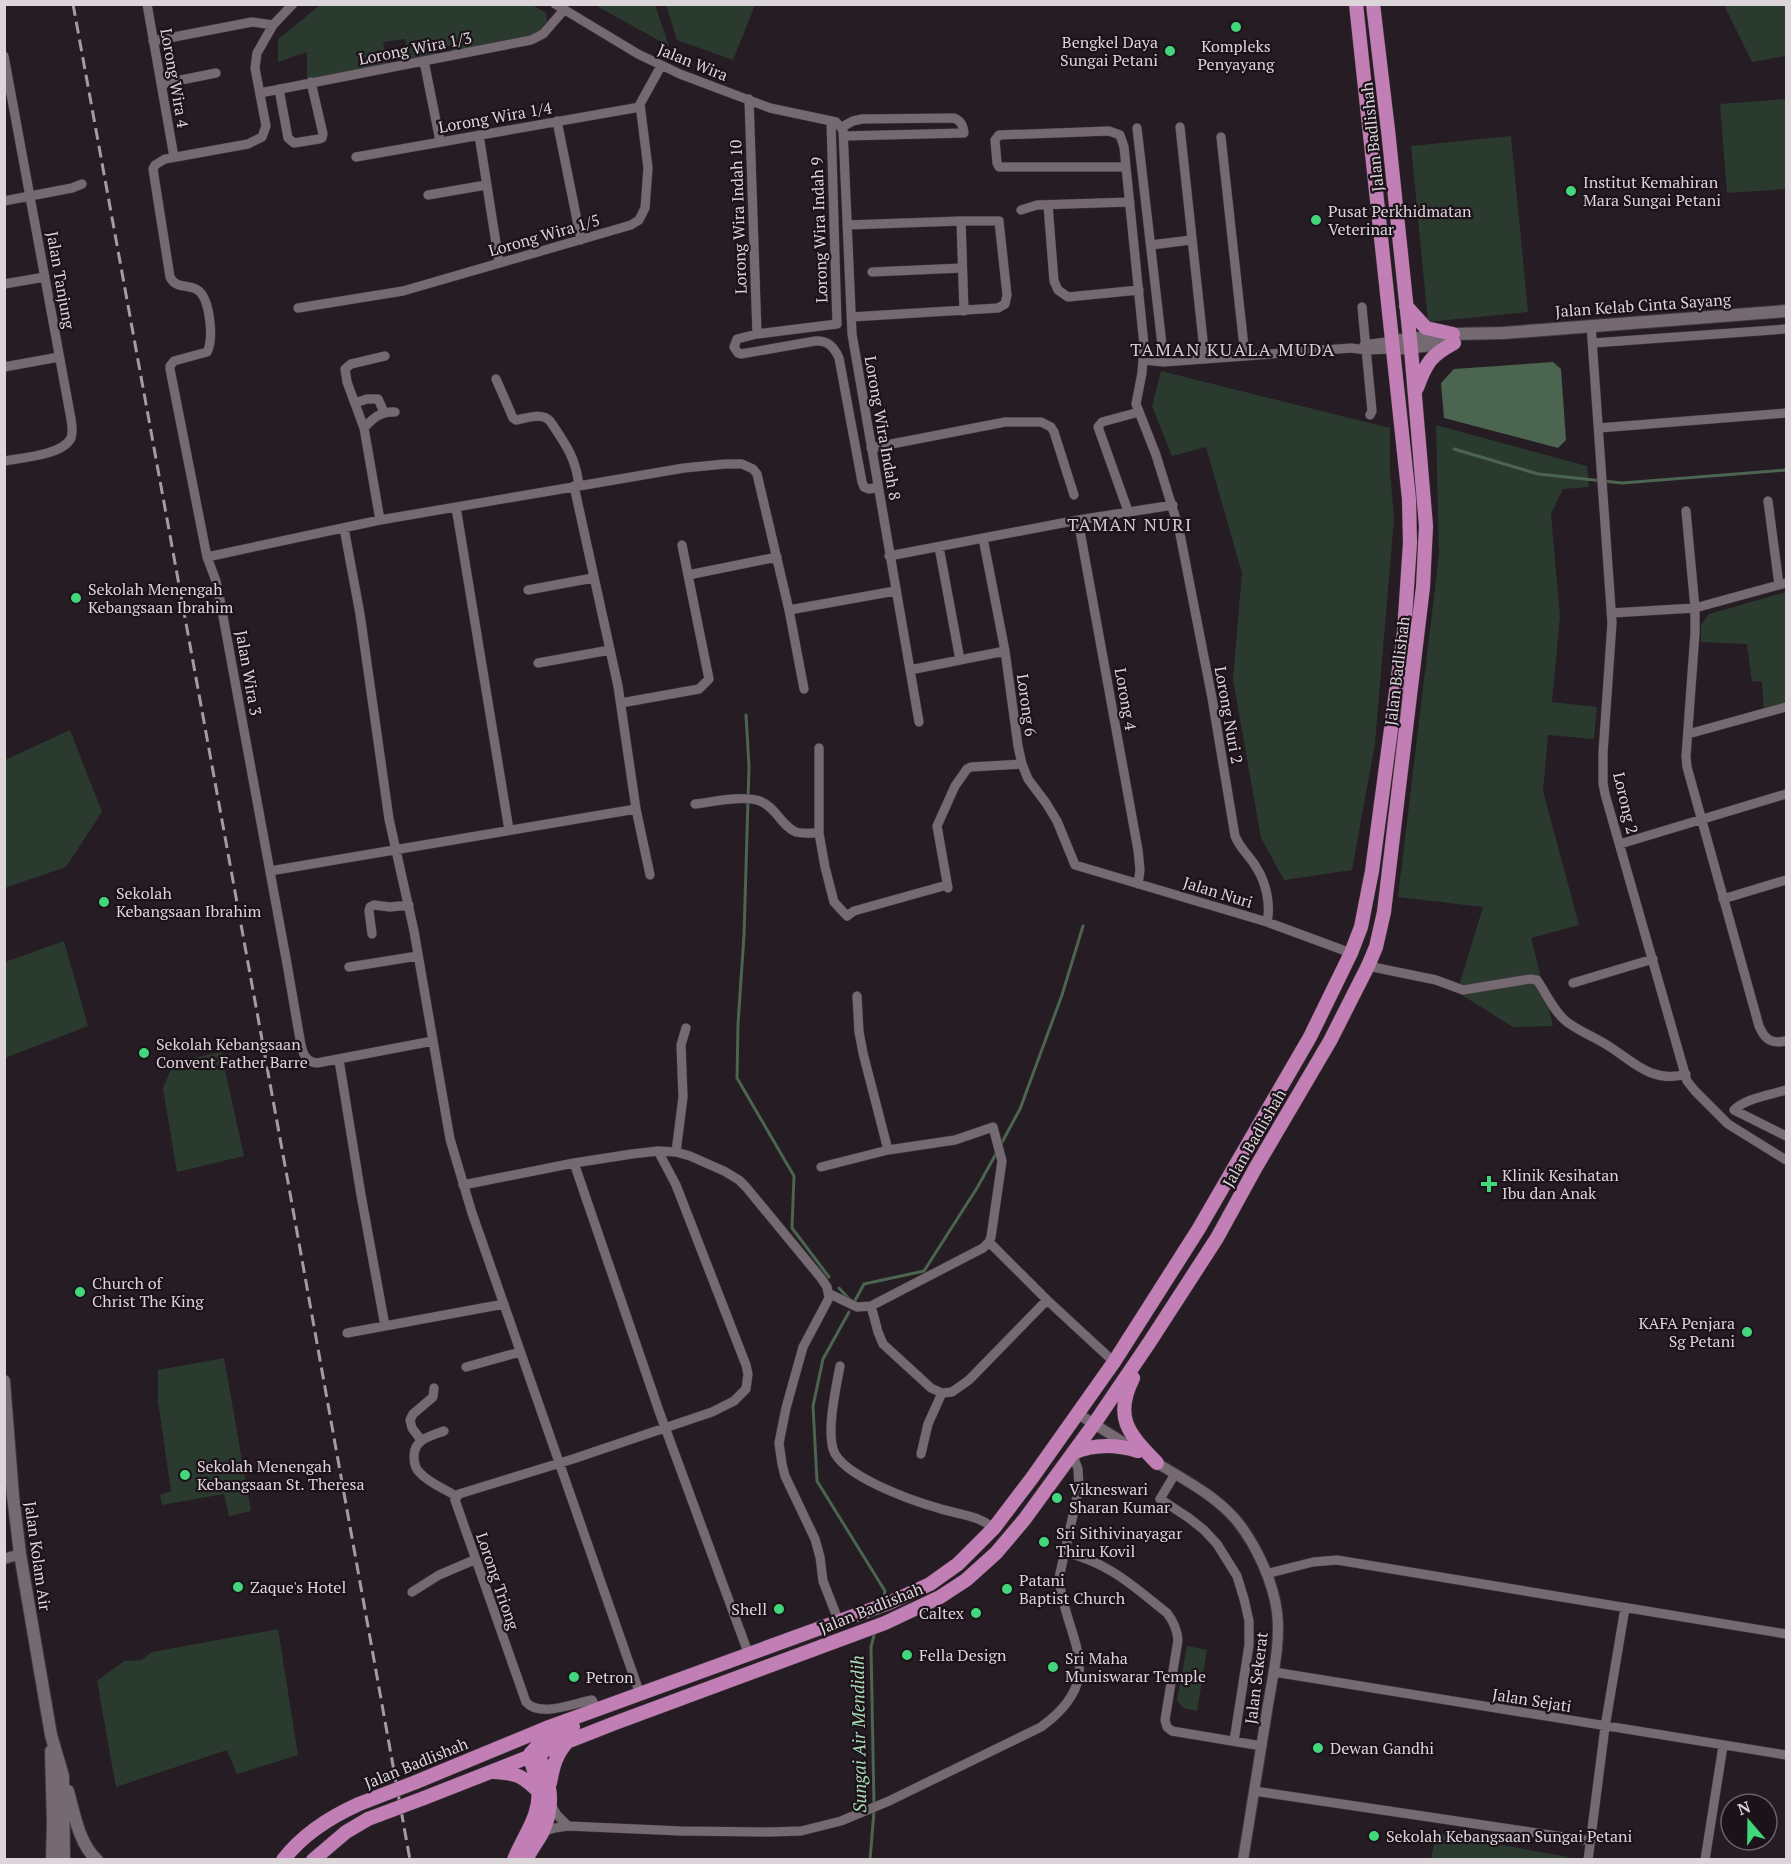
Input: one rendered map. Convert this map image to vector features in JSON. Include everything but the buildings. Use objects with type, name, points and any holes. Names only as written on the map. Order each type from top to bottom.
[{"type":"main road","name":"Jalan Badlishah","points":[[312,1858],[346,1832],[368,1819],[569,1740],[885,1623],[940,1598],[968,1578],[996,1553],[1024,1520],[1149,1343],[1217,1238],[1330,1041],[1376,947],[1384,912],[1411,633],[1409,499],[1356,4]]},
{"type":"main road","name":"Jalan Badlishah","points":[[283,1860],[313,1830],[340,1812],[597,1709],[839,1623],[919,1590],[942,1576],[975,1548],[1014,1503],[1114,1362],[1198,1230],[1310,1037],[1351,953],[1364,915],[1425,560],[1426,526],[1410,343],[1373,4]]},
{"type":"main road","points":[[1406,306],[1426,328],[1454,338],[1427,364],[1414,396]]},
{"type":"main road","name":"Jalan Kelab Cinta Sayang","points":[[1394,345],[1503,333],[1786,311]]},
{"type":"main road","points":[[1149,1343],[1123,1402],[1124,1416],[1135,1439],[1157,1463]]},
{"type":"main road","name":"Jalan Kolam Air","points":[[4,1381],[20,1554],[51,1735],[63,1776],[64,1860]]},
{"type":"main road","points":[[1072,1454],[1100,1446],[1119,1446],[1137,1451]]},
{"type":"main road","points":[[526,1860],[542,1832],[550,1803],[544,1788],[537,1780],[533,1754],[537,1745],[549,1737],[606,1714],[613,1710],[620,1701]]},
{"type":"main road","name":"Jalan Kolam Air","points":[[51,1735],[54,1823],[52,1860]]},
{"type":"main road","points":[[514,1860],[536,1814],[554,1763],[560,1750],[569,1740]]},
{"type":"main road","points":[[419,1781],[430,1782],[441,1779],[516,1750],[533,1754]]},
{"type":"main road","points":[[488,1772],[518,1774],[544,1788]]},
{"type":"main road","points":[[63,1776],[84,1843],[97,1860]]},
{"type":"street","name":"Lorong Wira 4","points":[[147,4],[174,157]]},
{"type":"street","points":[[260,93],[255,68],[257,53],[273,25],[293,4]]},
{"type":"street","name":"Jalan Wira","points":[[555,4],[563,11],[661,66],[778,110],[836,122],[843,131]]},
{"type":"street","name":"Lorong Wira 1/3","points":[[260,93],[538,38],[563,11]]},
{"type":"street","points":[[153,41],[252,22],[273,25]]},
{"type":"street","name":"Jalan Tanjung","points":[[4,56],[9,106],[30,196],[72,432],[67,444],[54,451],[4,461]]},
{"type":"street","points":[[424,61],[440,141]]},
{"type":"street","points":[[640,107],[661,66]]},
{"type":"street","points":[[161,84],[216,73]]},
{"type":"street","points":[[279,89],[288,138],[291,142],[319,139],[323,134],[311,82]]},
{"type":"street","name":"Jalan Wira 3","points":[[260,93],[266,126],[262,137],[248,144],[165,159],[153,169],[172,282],[200,292],[206,303],[211,330],[207,352],[174,361],[170,366],[207,557],[220,600],[302,1051],[305,1057],[312,1062],[339,1060],[433,1041]]},
{"type":"street","name":"Lorong Wira Indah 10","points":[[749,99],[757,334]]},
{"type":"street","name":"Lorong Wira 1/4","points":[[356,158],[440,141],[640,107]]},
{"type":"street","name":"Lorong Wira 1/5","points":[[298,308],[404,291],[631,225],[642,215],[645,208],[648,168],[640,107]]},
{"type":"street","points":[[954,118],[963,125],[964,133],[843,131],[853,121],[954,118]]},
{"type":"street","points":[[557,121],[581,240]]},
{"type":"street","name":"Lorong Wira Indah 9","points":[[831,121],[837,324],[757,334],[737,339],[734,347],[738,353],[821,340],[832,345],[839,358],[862,482],[864,487],[869,489],[878,487]]},
{"type":"street","points":[[1180,127],[1204,359]]},
{"type":"street","points":[[1137,128],[1164,362]]},
{"type":"street","name":"Lorong Wira Indah 8","points":[[843,131],[851,320],[895,591],[920,722]]},
{"type":"street","points":[[1126,166],[999,166],[995,140],[999,135],[1115,132],[1122,140],[1126,166],[1139,290],[1144,360],[1136,398],[1139,412],[1102,422],[1098,427],[1128,512]]},
{"type":"street","points":[[478,135],[499,262]]},
{"type":"street","points":[[1221,137],[1245,356]]},
{"type":"street","points":[[4,201],[82,184]]},
{"type":"street","points":[[429,195],[486,185]]},
{"type":"street","points":[[1021,210],[1036,205],[1130,202]]},
{"type":"street","points":[[1048,205],[1054,281],[1060,293],[1068,297],[1139,290]]},
{"type":"street","points":[[961,221],[964,311]]},
{"type":"street","points":[[837,324],[851,320],[1003,306],[1007,295],[1001,224],[996,221],[847,225]]},
{"type":"street","points":[[1151,245],[1191,240]]},
{"type":"street","points":[[872,272],[962,268]]},
{"type":"street","points":[[4,284],[45,277]]},
{"type":"street","points":[[1362,307],[1372,411],[1370,416]]},
{"type":"street","name":"Lorong 2","points":[[1591,326],[1611,613],[1603,783],[1691,1087],[1733,1128],[1786,1160]]},
{"type":"street","points":[[1593,343],[1786,329]]},
{"type":"street","points":[[1144,360],[1164,362],[1394,345]]},
{"type":"street","points":[[380,520],[364,428],[345,373],[346,366],[385,356]]},
{"type":"street","points":[[4,367],[59,357]]},
{"type":"street","points":[[496,379],[513,418],[516,420],[547,417],[572,453],[576,465],[576,486],[593,578],[621,704],[636,809],[650,875]]},
{"type":"street","points":[[355,403],[367,399],[378,399],[384,412]]},
{"type":"street","points":[[364,428],[384,412],[395,412]]},
{"type":"street","name":"Lorong Nuri 2","points":[[1139,412],[1173,505],[1212,698],[1235,836],[1239,847],[1256,867],[1261,877],[1269,912],[1267,922]]},
{"type":"street","points":[[1599,428],[1786,413]]},
{"type":"street","points":[[871,448],[992,424],[1018,421],[1041,422],[1051,427],[1054,432],[1074,495]]},
{"type":"street","points":[[207,557],[380,520],[576,486],[703,465],[748,466],[757,474],[789,610],[804,689]]},
{"type":"street","points":[[1611,613],[1695,608],[1783,584],[1768,501]]},
{"type":"street","points":[[889,556],[1078,520],[1173,505]]},
{"type":"street","points":[[456,507],[508,830]]},
{"type":"street","points":[[1686,511],[1695,608],[1687,767],[1700,820],[1763,1035],[1769,1041],[1776,1043],[1786,1041]]},
{"type":"street","name":"Lorong 4","points":[[1078,520],[1138,850],[1140,870],[1138,884]]},
{"type":"street","points":[[344,528],[360,614],[381,767],[418,956],[450,1139],[463,1185],[520,1352],[640,1694]]},
{"type":"street","name":"Lorong 6","points":[[983,538],[1005,651],[1022,764],[1028,778],[1058,821],[1075,865]]},
{"type":"street","points":[[621,704],[699,689],[709,679],[682,545]]},
{"type":"street","points":[[939,547],[960,660]]},
{"type":"street","points":[[688,574],[777,557]]},
{"type":"street","points":[[528,590],[593,578]]},
{"type":"street","points":[[789,610],[895,591]]},
{"type":"street","points":[[538,663],[609,650]]},
{"type":"street","points":[[910,670],[1005,651]]},
{"type":"street","points":[[1688,734],[1786,707]]},
{"type":"street","points":[[819,748],[819,833],[834,902],[847,916],[854,911],[948,886],[936,826],[955,786],[971,767],[1022,764]]},
{"type":"street","points":[[1620,844],[1786,794]]},
{"type":"street","points":[[695,804],[748,800],[766,804],[788,827],[795,831],[819,833]]},
{"type":"street","points":[[270,871],[636,809]]},
{"type":"street","name":"Jalan Nuri","points":[[1075,865],[1267,922],[1351,953]]},
{"type":"street","points":[[1723,899],[1786,880]]},
{"type":"street","points":[[372,934],[370,907],[374,905],[390,908],[408,905]]},
{"type":"street","points":[[349,967],[418,956]]},
{"type":"street","points":[[1574,983],[1653,959]]},
{"type":"street","points":[[1368,966],[1436,980],[1463,990],[1530,979],[1537,980],[1566,1022],[1614,1050],[1635,1066],[1667,1077],[1686,1074]]},
{"type":"street","points":[[857,996],[863,1053],[888,1150]]},
{"type":"street","points":[[676,1152],[683,1097],[681,1045],[686,1028]]},
{"type":"street","points":[[339,1060],[385,1326]]},
{"type":"street","points":[[1786,1090],[1749,1101],[1734,1110],[1786,1136]]},
{"type":"street","points":[[463,1185],[574,1163],[658,1151],[690,1156],[724,1171],[746,1187],[821,1278],[830,1294],[857,1307],[871,1306],[967,1257],[988,1242],[991,1237],[1002,1161],[993,1127],[955,1140],[888,1150],[821,1167]]},
{"type":"street","points":[[444,1431],[421,1440],[414,1450],[414,1459],[416,1468],[424,1477],[456,1496],[712,1412],[734,1401],[746,1389],[748,1374],[746,1365],[676,1185],[658,1151]]},
{"type":"street","points":[[574,1163],[659,1411],[749,1655]]},
{"type":"street","points":[[988,1242],[1114,1362]]},
{"type":"street","points":[[830,1294],[828,1302],[803,1347],[786,1408],[780,1443],[785,1476],[815,1539],[825,1587],[839,1623]]},
{"type":"street","points":[[871,1306],[883,1344],[931,1388],[942,1393],[952,1392],[969,1380],[1047,1300]]},
{"type":"street","points":[[347,1333],[504,1304]]},
{"type":"street","points":[[466,1367],[520,1352]]},
{"type":"street","points":[[840,1366],[832,1416],[833,1448],[838,1458],[847,1467],[894,1493],[940,1509],[972,1515],[994,1528]]},
{"type":"street","points":[[421,1440],[412,1428],[410,1420],[413,1414],[433,1397],[434,1388]]},
{"type":"street","points":[[921,1454],[928,1424],[942,1393]]},
{"type":"street","name":"Jalan Sekerat","points":[[1078,1414],[1205,1492],[1236,1520],[1253,1546],[1266,1574],[1277,1620],[1274,1672],[1243,1860]]},
{"type":"street","points":[[542,1832],[568,1826],[659,1831],[801,1831],[828,1824],[889,1802],[1041,1727],[1067,1702],[1074,1690],[1080,1670],[1080,1656],[1059,1584],[1063,1552],[1079,1488],[1078,1469],[1072,1454]]},
{"type":"street","points":[[1175,1474],[1160,1500],[1189,1518],[1217,1544],[1237,1576],[1248,1610],[1249,1645],[1234,1741]]},
{"type":"street","name":"Lorong Triong","points":[[456,1496],[455,1503],[474,1560],[526,1702],[529,1706],[538,1709],[592,1701],[597,1709]]},
{"type":"street","points":[[1063,1552],[1090,1559],[1102,1565],[1172,1619],[1178,1640],[1165,1720],[1167,1727],[1172,1731],[1262,1746]]},
{"type":"street","points":[[4,1559],[20,1554]]},
{"type":"street","points":[[412,1592],[446,1572],[474,1560]]},
{"type":"street","points":[[1266,1574],[1313,1562],[1337,1560],[1786,1634]]},
{"type":"street","points":[[1588,1860],[1605,1727],[1625,1608]]},
{"type":"street","name":"Jalan Sejati","points":[[1274,1672],[1786,1755]]},
{"type":"street","points":[[1705,1860],[1724,1746]]},
{"type":"street","points":[[1254,1791],[1590,1841]]},
{"type":"street","points":[[550,1803],[557,1815],[568,1826]]},
{"type":"shaded area","points":[[666,4],[755,5],[733,60],[677,40]]},
{"type":"shaded area","points":[[320,5],[532,5],[546,13],[547,21],[536,35],[451,52],[450,46],[435,49],[436,55],[409,59],[405,39],[383,42],[388,64],[307,80],[307,52],[278,62],[278,39]]},
{"type":"shaded area","points":[[595,5],[655,5],[669,46]]},
{"type":"shaded area","points":[[1724,5],[1786,5],[1786,56],[1752,62]]},
{"type":"shaded area","points":[[1786,99],[1786,189],[1727,193],[1720,104]]},
{"type":"shaded area","points":[[1511,136],[1528,312],[1428,322],[1411,146]]},
{"type":"shaded area","points":[[1553,362],[1561,369],[1566,440],[1558,448],[1444,418],[1441,383],[1454,369]]},
{"type":"shaded area","points":[[1161,371],[1390,428],[1390,471],[1394,519],[1375,743],[1352,870],[1284,880],[1261,838],[1233,679],[1242,573],[1206,447],[1172,456],[1152,406]]},
{"type":"shaded area","points":[[1436,425],[1587,466],[1589,487],[1563,489],[1551,514],[1560,616],[1552,702],[1597,707],[1594,739],[1548,735],[1543,791],[1579,925],[1531,938],[1553,1026],[1513,1027],[1457,992],[1483,907],[1398,897],[1439,555]]},
{"type":"shaded area","points":[[1786,592],[1786,704],[1764,711],[1762,682],[1752,681],[1747,644],[1701,642],[1701,625],[1709,614]]},
{"type":"shaded area","points":[[70,730],[102,812],[66,867],[7,887],[5,890],[5,760]]},
{"type":"shaded area","points":[[64,941],[88,1026],[5,1058],[5,962]]},
{"type":"shaded area","points":[[221,1052],[244,1156],[177,1172],[163,1088],[174,1062]]},
{"type":"shaded area","points":[[224,1358],[251,1511],[229,1516],[224,1494],[162,1505],[160,1495],[171,1491],[158,1401],[158,1370]]},
{"type":"shaded area","points":[[278,1629],[298,1755],[237,1774],[227,1750],[116,1787],[97,1681],[124,1661],[141,1660],[152,1652]]},
{"type":"shaded area","points":[[1187,1646],[1207,1650],[1197,1711],[1183,1708],[1177,1700]]},
{"type":"shaded area","points":[[1436,1833],[1569,1857],[1568,1859],[1431,1859]]},
{"type":"waterway","points":[[1454,449],[1538,474],[1622,483],[1786,470]]},
{"type":"waterway","points":[[746,715],[749,766],[737,1078],[794,1176],[792,1228],[829,1277]]},
{"type":"waterway","points":[[1000,1146],[1020,1109],[1062,995],[1083,926]]},
{"type":"waterway","points":[[853,1304],[864,1284],[924,1271],[997,1152]]},
{"type":"waterway","points":[[839,1288],[850,1300]]},
{"type":"waterway","name":"Sungai Air Mendidih","points":[[849,1312],[823,1359],[813,1406],[817,1481],[885,1591],[883,1602]]},
{"type":"waterway","name":"Sungai Air Mendidih","points":[[874,1804],[871,1647],[875,1631]]},
{"type":"waterway","name":"Sungai Air Mendidih","points":[[870,1860],[874,1811]]},
{"type":"railway","points":[[73,4],[410,1860]]},
{"type":"place","name":"Kompleks Penyayang","points":[[1236,27]]},
{"type":"place","name":"Bengkel Daya Sungai Petani","points":[[1170,51]]},
{"type":"place","name":"Institut Kemahiran Mara Sungai Petani","points":[[1571,191]]},
{"type":"place","name":"Pusat Perkhidmatan Veterinar","points":[[1316,220]]},
{"type":"place","name":"Sekolah Menengah Kebangsaan Ibrahim","points":[[76,598]]},
{"type":"place","name":"Sekolah Kebangsaan Ibrahim","points":[[104,902]]},
{"type":"place","name":"Sekolah Kebangsaan Convent Father Barre","points":[[144,1053]]},
{"type":"place","name":"Klinik Kesihatan Ibu dan Anak","points":[[1489,1184]]},
{"type":"place","name":"Church of Christ The King","points":[[80,1292]]},
{"type":"place","name":"KAFA Penjara Sg Petani","points":[[1747,1332]]},
{"type":"place","name":"Sekolah Menengah Kebangsaan St. Theresa","points":[[185,1475]]},
{"type":"place","name":"Vikneswari Sharan Kumar","points":[[1057,1498]]},
{"type":"place","name":"Sri Sithivinayagar Thiru Kovil","points":[[1044,1542]]},
{"type":"place","name":"Zaque's Hotel","points":[[238,1587]]},
{"type":"place","name":"Patani Baptist Church","points":[[1007,1589]]},
{"type":"place","name":"Shell","points":[[779,1609]]},
{"type":"place","name":"Caltex","points":[[976,1613]]},
{"type":"place","name":"Fella Design","points":[[907,1655]]},
{"type":"place","name":"Sri Maha Muniswarar Temple","points":[[1053,1667]]},
{"type":"place","name":"Petron","points":[[574,1677]]},
{"type":"place","name":"Dewan Gandhi","points":[[1318,1748]]},
{"type":"place","name":"Sekolah Kebangsaan Sungai Petani","points":[[1374,1836]]},
{"type":"district","name":"TAMAN KUALA MUDA","points":[[1233,350]]},
{"type":"district","name":"TAMAN NURI","points":[[1130,525]]}]
